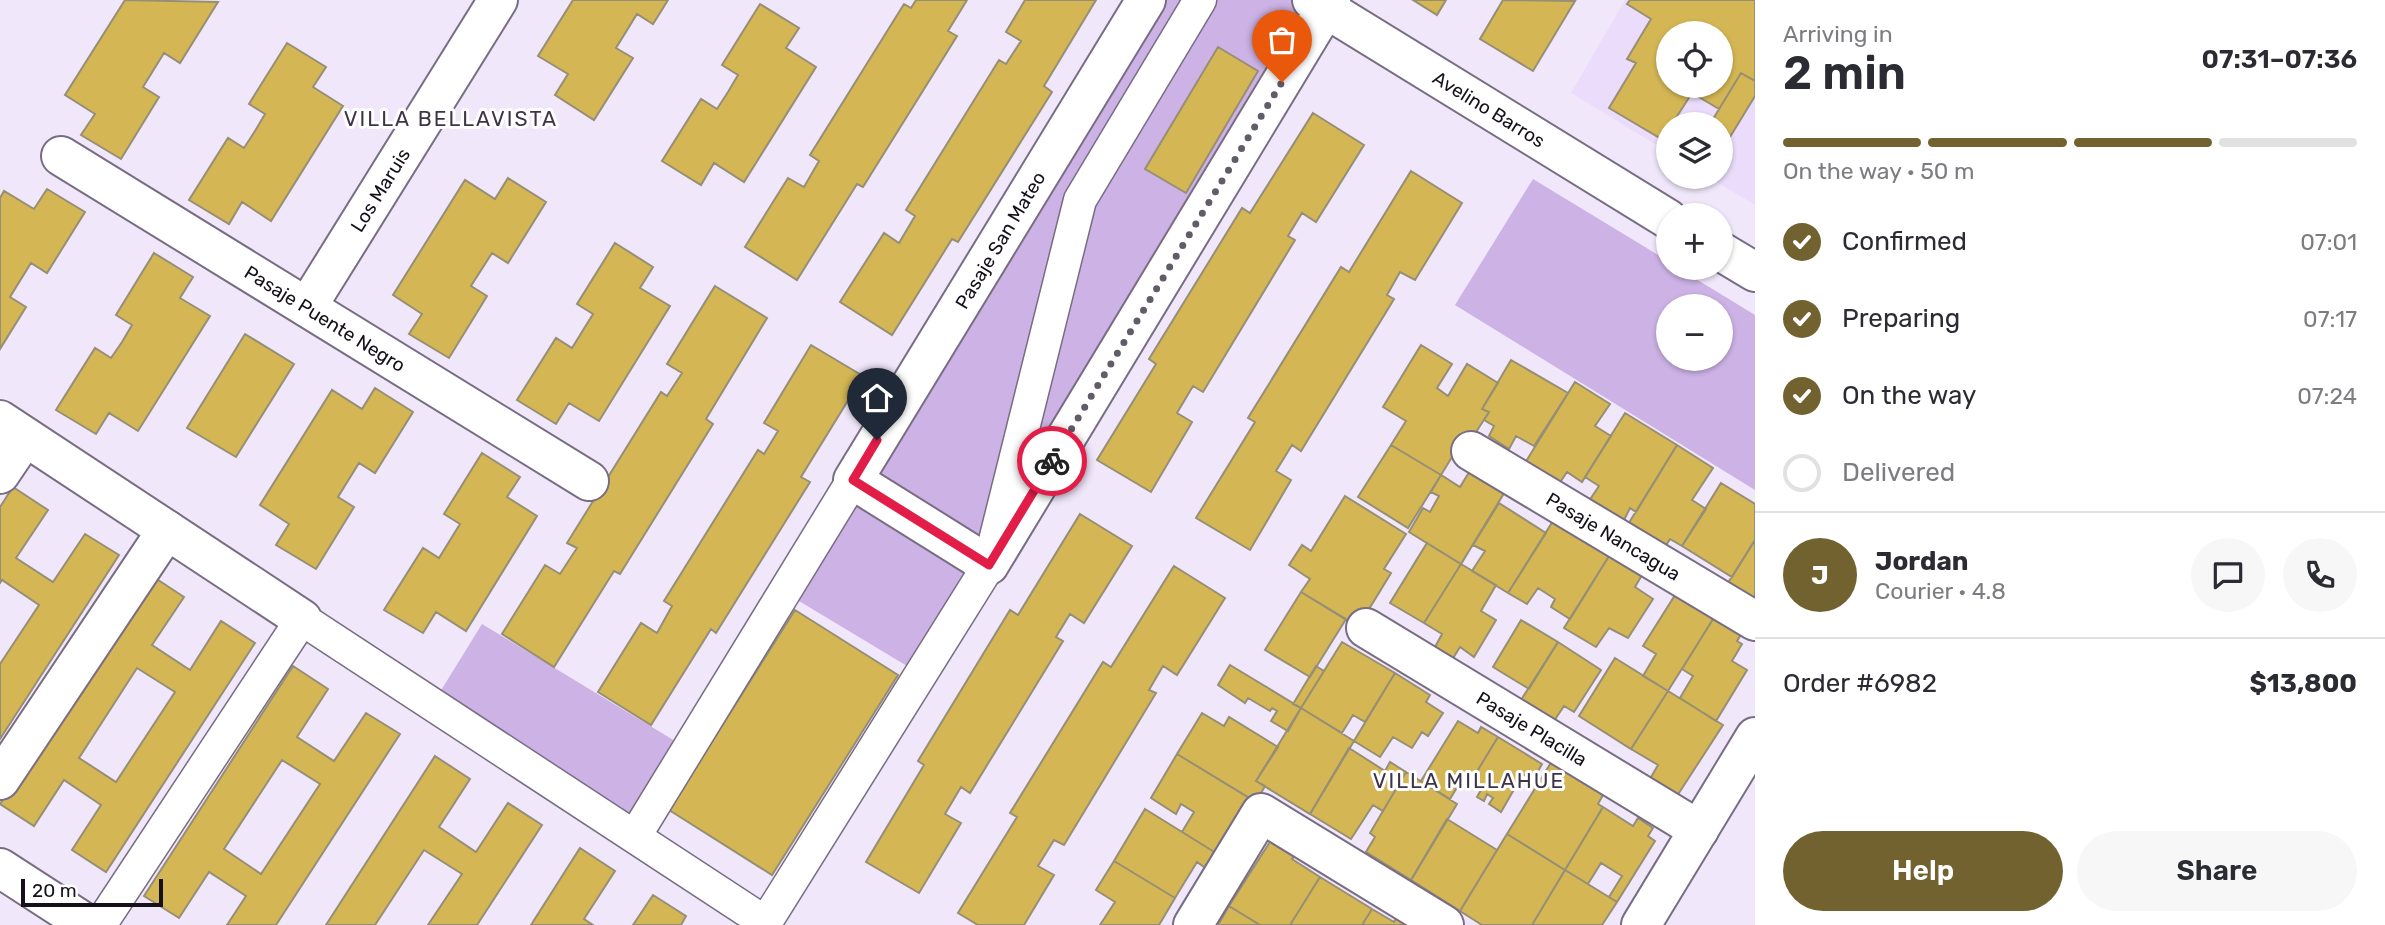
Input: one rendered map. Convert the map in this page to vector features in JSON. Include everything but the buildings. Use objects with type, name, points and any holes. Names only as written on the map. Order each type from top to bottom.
[{"type":"street","name":"Los Maruis","points":[[307,307],[498,0]]},
{"type":"street","name":"Pasaje San Mateo","points":[[853,480],[1146,0]]},
{"type":"street","points":[[989,565],[1080,200],[1200,0]]},
{"type":"street","points":[[0,474],[12,429],[635,836],[765,924],[989,565],[1323,3]]},
{"type":"street","name":"Avelino Barros","points":[[1323,3],[1656,211]]},
{"type":"street","name":"Pasaje Puente Negro","points":[[61,156],[589,481]]},
{"type":"street","points":[[1733,259],[1755,272]]},
{"type":"street","name":"Pasaje Nancagua","points":[[1471,451],[1755,621]]},
{"type":"street","points":[[635,836],[853,480],[989,565]]},
{"type":"street","points":[[0,780],[167,530]]},
{"type":"street","points":[[100,925],[302,619]]},
{"type":"street","name":"Pasaje Placilla","points":[[1366,628],[1699,830]]},
{"type":"street","points":[[1641,925],[1755,737]]},
{"type":"street","points":[[1193,925],[1261,813],[1444,925]]},
{"type":"street","points":[[0,867],[88,925]]},
{"type":"shaded area","points":[[1146,0],[1312,0],[922,675],[784,592]]},
{"type":"shaded area","points":[[1625,0],[1755,0],[1755,205],[1728,189],[1733,189],[1733,112],[1656,112],[1656,145],[1571,93]]},
{"type":"shaded area","points":[[1533,179],[1656,254],[1656,280],[1698,280],[1721,294],[1656,294],[1656,371],[1733,371],[1733,302],[1755,315],[1755,490],[1455,305]]},
{"type":"shaded area","points":[[482,624],[675,741],[629,816],[440,692]]},
{"type":"way so far","points":[[1052,461],[1282,82]]},
{"type":"district","name":"VILLA BELLAVISTA","points":[[451,119]]},
{"type":"district","name":"VILLA MILLAHUE","points":[[1469,781]]},
{"type":"route","points":[[877,440],[853,480],[989,565],[1052,461]]}]
